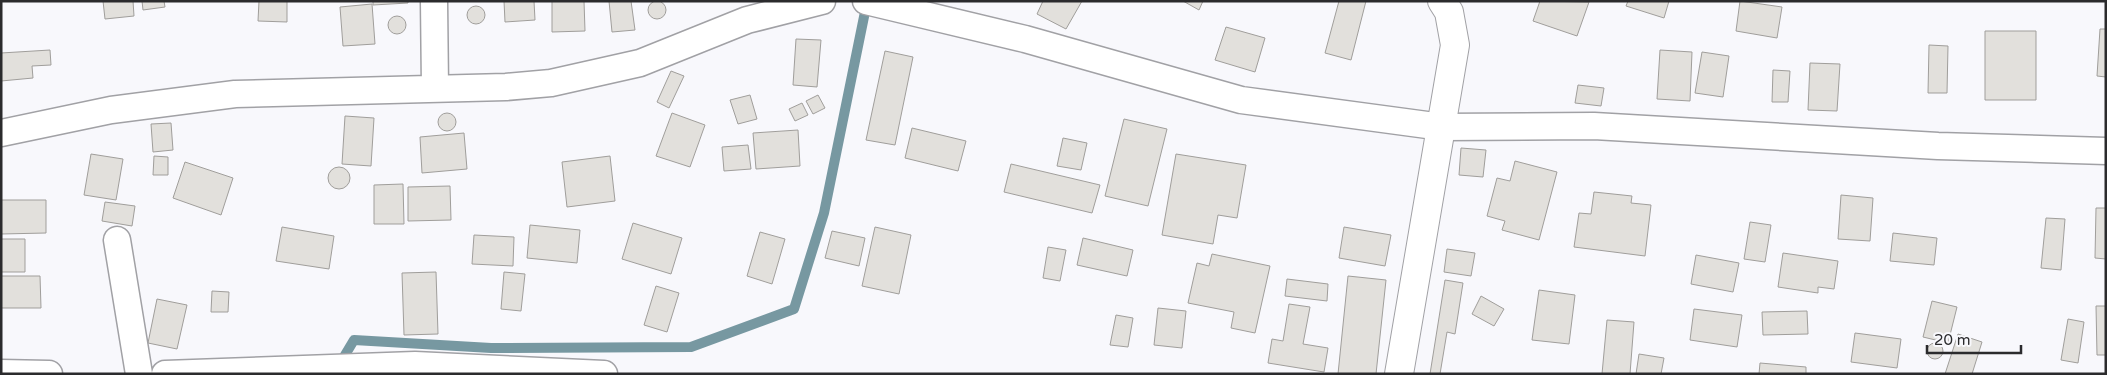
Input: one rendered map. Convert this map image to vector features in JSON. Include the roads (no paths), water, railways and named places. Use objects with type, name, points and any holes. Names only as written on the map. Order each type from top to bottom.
[{"type":"street","points":[[434,1],[435,88]]},
{"type":"street","points":[[1,133],[111,110],[235,94],[506,87],[550,83],[640,63],[748,20],[822,1]]},
{"type":"street","points":[[866,1],[1025,39],[1241,100],[1442,127],[1594,126],[1938,146],[2106,152]]},
{"type":"street","points":[[1399,374],[1455,45],[1447,5]]},
{"type":"street","points":[[117,240],[139,374]]},
{"type":"street","points":[[166,374],[416,365],[604,374]]},
{"type":"street","points":[[1,373],[49,374]]},
{"type":"waterway","points":[[339,365],[354,340],[491,348],[691,347],[794,309],[824,213],[867,2]]}]
